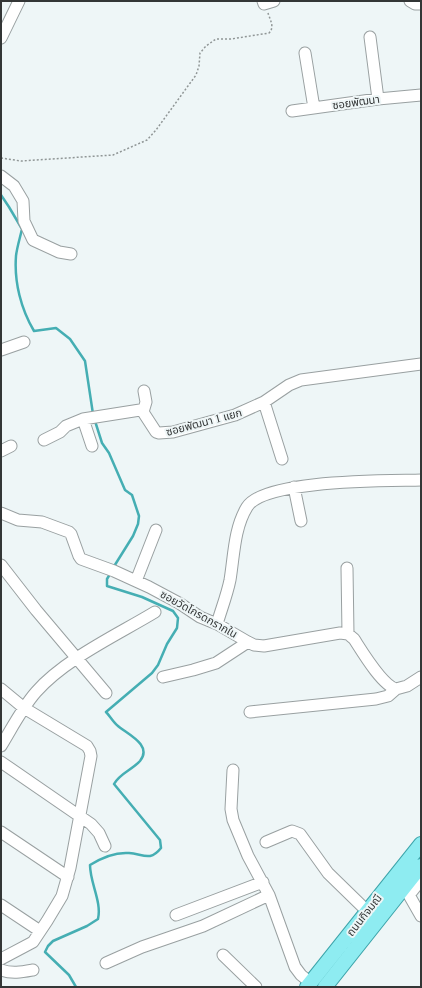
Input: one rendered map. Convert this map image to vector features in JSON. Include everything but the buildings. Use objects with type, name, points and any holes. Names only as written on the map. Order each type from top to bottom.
[{"type":"main road","name":"ถนนกิจมณี","points":[[309,985],[421,844]]},
{"type":"main road","name":"ถนนกิจมณี","points":[[325,987],[406,892],[421,866]]},
{"type":"street","points":[[1,38],[19,1]]},
{"type":"street","points":[[410,1],[415,4],[421,4]]},
{"type":"street","points":[[370,37],[378,99]]},
{"type":"street","points":[[305,53],[314,108]]},
{"type":"street","name":"ซอยพัฒนา","points":[[292,111],[378,99],[421,95]]},
{"type":"street","points":[[1,176],[14,186],[23,201],[24,221],[33,240],[60,252],[71,254]]},
{"type":"street","points":[[1,350],[24,342]]},
{"type":"street","name":"ซอยพัฒนา 1 แยก","points":[[143,412],[159,434],[173,432],[235,415],[264,402],[289,385],[301,380],[421,364]]},
{"type":"street","points":[[44,440],[60,432],[66,426],[83,419],[140,410],[143,412],[146,402],[144,391]]},
{"type":"street","points":[[264,402],[282,459]]},
{"type":"street","points":[[83,419],[92,446]]},
{"type":"street","points":[[217,624],[229,581],[239,528],[248,506],[257,498],[294,487],[361,481],[421,480]]},
{"type":"street","points":[[294,487],[301,521]]},
{"type":"street","name":"ซอยวัดโกรดกรากใน","points":[[1,513],[18,520],[42,522],[65,530],[71,534],[81,559],[114,571],[169,597],[200,617],[217,624],[254,645],[264,646],[340,633],[348,634]]},
{"type":"street","points":[[136,581],[156,530]]},
{"type":"street","points":[[1,565],[36,610],[106,693]]},
{"type":"street","points":[[347,568],[348,634],[354,639],[383,680],[391,688],[396,689]]},
{"type":"street","points":[[1,746],[24,708],[36,692],[57,672],[155,612]]},
{"type":"street","points":[[163,677],[216,663],[248,642]]},
{"type":"street","points":[[250,712],[376,699],[388,696],[396,689],[407,686],[421,677]]},
{"type":"street","points":[[1,689],[24,708],[87,746],[90,750],[91,756],[68,876],[62,896],[33,942],[1,959]]},
{"type":"street","points":[[1,762],[91,824],[99,833],[105,846]]},
{"type":"street","points":[[233,770],[231,809],[233,820],[248,856],[270,895],[295,967],[309,985]]},
{"type":"street","points":[[1,832],[68,876]]},
{"type":"street","points":[[266,842],[292,832],[300,834],[328,873],[367,911]]},
{"type":"street","points":[[421,880],[406,892],[421,916]]},
{"type":"street","points":[[176,915],[262,882]]},
{"type":"street","points":[[106,963],[142,947],[203,926],[270,895]]},
{"type":"street","points":[[1,905],[40,931]]},
{"type":"street","points":[[223,955],[256,987]]},
{"type":"street","points":[[1,970],[8,972],[32,970]]},
{"type":"path","points":[[1,158],[21,161],[113,155],[147,140],[196,75],[199,66],[200,53],[206,46],[216,39],[231,39],[263,34],[271,31],[272,24],[267,2]]},
{"type":"waterway","points":[[1,195],[22,229],[16,253],[16,276],[19,295],[25,314],[34,331],[56,328],[70,339],[85,361],[93,414]]},
{"type":"waterway","points":[[95,421],[102,443],[109,453],[125,490],[132,495],[139,516],[138,524],[133,536],[113,568]]},
{"type":"waterway","points":[[76,987],[69,975],[45,952],[53,941],[87,926],[98,919],[99,913],[97,899],[90,865],[103,858],[119,853],[150,856],[161,848],[160,840],[114,784],[119,777],[140,761],[143,755],[141,745],[137,740],[116,724],[106,712],[152,673],[158,665],[167,644],[177,628],[178,618],[173,611],[142,597],[107,586],[107,579],[110,574]]}]
